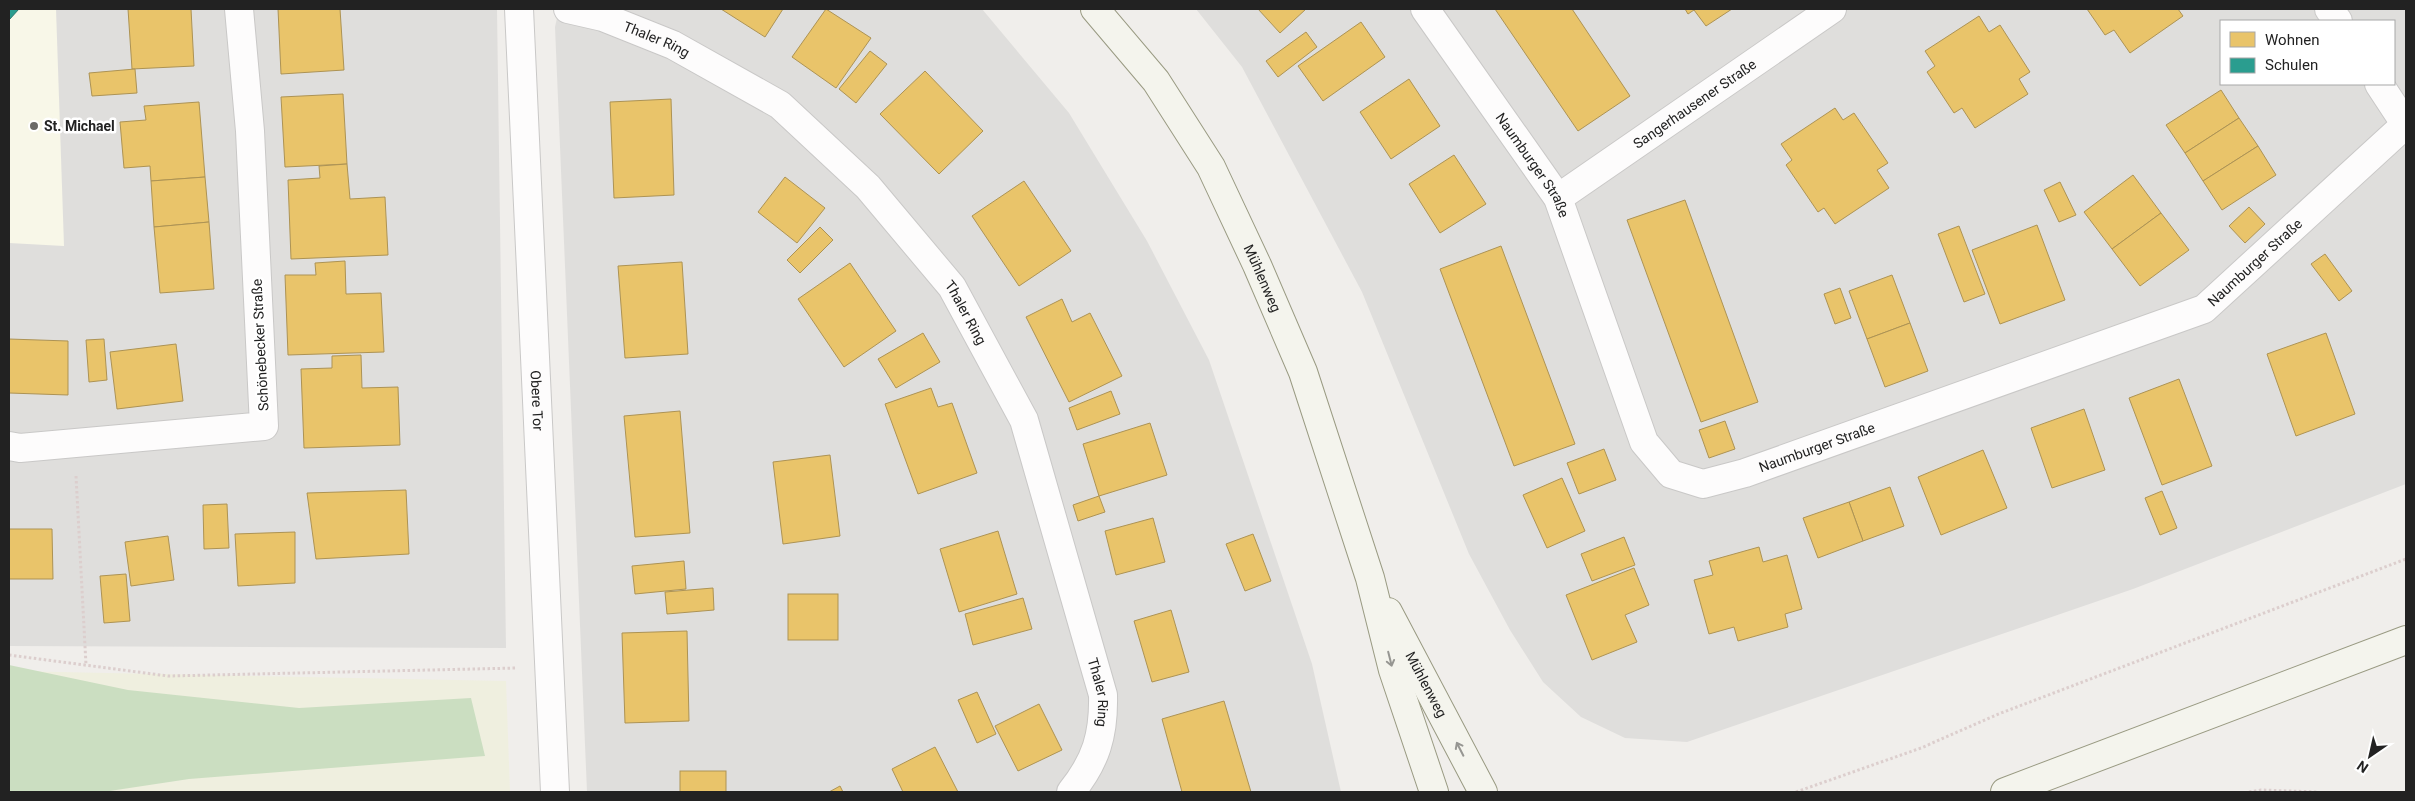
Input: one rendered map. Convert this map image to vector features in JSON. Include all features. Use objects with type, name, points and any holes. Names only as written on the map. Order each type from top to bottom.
[{"type":"street","name":"Schönebecker Straße","points":[[9,446],[20,448],[74,444],[264,426],[250,131],[239,9]]},
{"type":"street","name":"Obere Tor","points":[[519,9],[555,792]]},
{"type":"street","name":"Thaler Ring","points":[[568,9],[604,17],[673,44],[780,105],[868,187],[952,286],[1024,420],[1103,695],[1104,722],[1098,745],[1085,774],[1071,792]]},
{"type":"street","name":"Mühlenweg","points":[[1095,9],[1156,81],[1211,167],[1303,372],[1370,578],[1393,670],[1434,792]]},
{"type":"street","name":"Naumburger Straße","points":[[1425,9],[1558,198],[1644,442],[1671,474],[1703,484],[1745,473],[2204,309],[2406,125]]},
{"type":"street","name":"Sangerhausener Straße","points":[[1558,198],[1832,9]]},
{"type":"street","points":[[2330,9],[2337,20]]},
{"type":"street","points":[[2380,85],[2406,125]]},
{"type":"street","name":"Mühlenweg","points":[[1370,578],[1422,672],[1483,792]]},
{"type":"street","points":[[2005,792],[2406,640]]},
{"type":"path","points":[[74,444],[86,665]]},
{"type":"path","points":[[1796,792],[1921,748],[2002,713],[2406,560]]},
{"type":"path","points":[[9,655],[168,676],[550,667]]},
{"type":"path","points":[[2249,792],[2261,790],[2317,792]]},
{"type":"shaded area","points":[[9,9],[497,9],[506,648],[9,646]]},
{"type":"shaded area","name":"St. Michael","points":[[9,9],[56,9],[64,246],[9,243]]},
{"type":"shaded area","points":[[559,9],[982,9],[1069,113],[1147,241],[1209,360],[1312,664],[1341,792],[587,792],[555,27]]},
{"type":"shaded area","points":[[1196,9],[2406,9],[2406,484],[2133,589],[1687,742],[1625,738],[1581,717],[1543,682],[1510,630],[1469,554],[1362,292],[1242,67]]},
{"type":"green space","points":[[9,665],[128,690],[299,708],[471,698],[485,756],[189,779],[103,792],[9,792]]},
{"type":"green space","points":[[9,671],[506,681],[510,792],[9,792]]},
{"type":"building: Wohnen","points":[[128,9],[191,9],[194,66],[132,69]]},
{"type":"building: Wohnen","points":[[278,9],[340,9],[344,70],[281,74]]},
{"type":"building: Wohnen","points":[[721,9],[783,9],[765,37]]},
{"type":"building: Wohnen","points":[[826,9],[871,38],[836,88],[792,57]]},
{"type":"building: Wohnen","points":[[1258,9],[1306,9],[1280,33]]},
{"type":"building: Wohnen","points":[[1495,9],[1572,9],[1630,96],[1578,131]]},
{"type":"building: Wohnen","points":[[1685,9],[1732,9],[1706,26],[1694,10],[1688,14]]},
{"type":"building: Wohnen","points":[[2087,9],[2178,9],[2183,16],[2130,53],[2114,30],[2105,35]]},
{"type":"building: Wohnen","points":[[1979,16],[1989,32],[2000,25],[2030,72],[2019,79],[2028,94],[1975,128],[1962,108],[1954,113],[1927,72],[1935,66],[1925,51]]},
{"type":"building: Wohnen","points":[[1361,22],[1385,57],[1323,101],[1298,66]]},
{"type":"building: Wohnen","points":[[1306,32],[1317,47],[1278,77],[1266,61]]},
{"type":"building: Wohnen","points":[[870,51],[887,64],[856,103],[839,89]]},
{"type":"building: Wohnen","points":[[135,69],[137,93],[92,96],[89,73]]},
{"type":"building: Wohnen","points":[[925,71],[983,131],[939,174],[880,114]]},
{"type":"building: Wohnen","points":[[1409,79],[1440,126],[1391,159],[1360,112]]},
{"type":"building: Wohnen","points":[[2221,90],[2239,118],[2185,153],[2166,125]]},
{"type":"building: Wohnen","points":[[343,94],[347,164],[285,167],[281,97]]},
{"type":"building: Wohnen","points":[[671,99],[674,195],[614,198],[610,102]]},
{"type":"building: Wohnen","points":[[199,102],[205,177],[151,181],[150,166],[124,168],[120,122],[146,120],[144,106]]},
{"type":"building: Wohnen","points":[[1835,108],[1843,120],[1854,113],[1888,163],[1877,170],[1889,188],[1835,224],[1824,208],[1818,212],[1786,165],[1792,160],[1781,144]]},
{"type":"building: Wohnen","points":[[2239,118],[2258,146],[2203,181],[2185,153]]},
{"type":"building: Wohnen","points":[[2258,146],[2276,175],[2222,210],[2203,181]]},
{"type":"building: Wohnen","points":[[1454,155],[1486,204],[1440,233],[1409,184]]},
{"type":"building: Wohnen","points":[[347,164],[350,199],[385,197],[388,255],[291,259],[288,180],[320,178],[319,166]]},
{"type":"building: Wohnen","points":[[2133,175],[2161,213],[2112,249],[2084,212]]},
{"type":"building: Wohnen","points":[[205,177],[209,222],[154,227],[151,181]]},
{"type":"building: Wohnen","points":[[785,177],[825,208],[797,243],[758,212]]},
{"type":"building: Wohnen","points":[[1024,181],[1071,251],[1019,286],[972,216]]},
{"type":"building: Wohnen","points":[[2060,182],[2076,215],[2059,222],[2044,190]]},
{"type":"building: Wohnen","points":[[1685,200],[1758,402],[1701,422],[1627,220]]},
{"type":"building: Wohnen","points":[[2249,207],[2265,224],[2245,243],[2229,226]]},
{"type":"building: Wohnen","points":[[2161,213],[2189,250],[2140,286],[2112,249]]},
{"type":"building: Wohnen","points":[[209,222],[214,289],[160,293],[154,227]]},
{"type":"building: Wohnen","points":[[2037,225],[2065,300],[2000,324],[1972,250]]},
{"type":"building: Wohnen","points":[[1959,226],[1985,294],[1964,302],[1938,234]]},
{"type":"building: Wohnen","points":[[820,227],[833,240],[800,273],[787,260]]},
{"type":"building: Wohnen","points":[[1501,246],[1575,444],[1514,466],[1440,269]]},
{"type":"building: Wohnen","points":[[2325,254],[2352,291],[2339,301],[2311,264]]},
{"type":"building: Wohnen","points":[[345,261],[346,294],[381,293],[384,352],[288,355],[285,275],[316,275],[315,263]]},
{"type":"building: Wohnen","points":[[682,262],[688,354],[625,358],[618,266]]},
{"type":"building: Wohnen","points":[[850,263],[896,331],[844,367],[798,299]]},
{"type":"building: Wohnen","points":[[1892,275],[1910,323],[1867,339],[1849,291]]},
{"type":"building: Wohnen","points":[[1840,288],[1851,318],[1835,324],[1824,294]]},
{"type":"building: Wohnen","points":[[1062,299],[1072,322],[1090,313],[1122,376],[1069,402],[1026,317]]},
{"type":"building: Wohnen","points":[[1910,323],[1928,371],[1885,387],[1867,339]]},
{"type":"building: Wohnen","points":[[923,333],[940,362],[896,388],[878,359]]},
{"type":"building: Wohnen","points":[[2326,333],[2355,414],[2296,436],[2267,354]]},
{"type":"building: Wohnen","points":[[9,339],[68,341],[68,395],[9,393]]},
{"type":"building: Wohnen","points":[[104,339],[107,380],[89,382],[86,340]]},
{"type":"building: Wohnen","points":[[176,344],[183,401],[117,409],[110,352]]},
{"type":"building: Wohnen","points":[[361,355],[362,388],[398,387],[400,445],[304,448],[301,369],[332,368],[332,356]]},
{"type":"building: Wohnen","points":[[2179,379],[2212,466],[2162,485],[2129,398]]},
{"type":"building: Wohnen","points":[[931,388],[938,407],[952,403],[977,473],[918,494],[885,404]]},
{"type":"building: Wohnen","points":[[1111,391],[1120,414],[1077,430],[1069,408]]},
{"type":"building: Wohnen","points":[[2084,409],[2105,470],[2052,488],[2031,428]]},
{"type":"building: Wohnen","points":[[680,411],[690,533],[635,537],[624,416]]},
{"type":"building: Wohnen","points":[[1725,421],[1735,449],[1709,458],[1699,430]]},
{"type":"building: Wohnen","points":[[1150,423],[1167,475],[1099,496],[1083,444]]},
{"type":"building: Wohnen","points":[[1604,449],[1616,480],[1579,494],[1567,463]]},
{"type":"building: Wohnen","points":[[1983,450],[2007,508],[1941,535],[1918,477]]},
{"type":"building: Wohnen","points":[[830,455],[840,536],[783,544],[773,462]]},
{"type":"building: Wohnen","points":[[1562,478],[1585,531],[1547,548],[1523,495]]},
{"type":"building: Wohnen","points":[[1890,487],[1904,526],[1863,541],[1849,502]]},
{"type":"building: Wohnen","points":[[406,490],[409,554],[316,559],[307,493]]},
{"type":"building: Wohnen","points":[[2162,491],[2177,528],[2160,535],[2145,498]]},
{"type":"building: Wohnen","points":[[1099,496],[1105,512],[1078,521],[1073,505]]},
{"type":"building: Wohnen","points":[[1849,502],[1863,541],[1818,558],[1803,518]]},
{"type":"building: Wohnen","points":[[227,504],[229,548],[204,549],[203,505]]},
{"type":"building: Wohnen","points":[[1153,518],[1165,562],[1116,575],[1105,531]]},
{"type":"building: Wohnen","points":[[9,529],[52,529],[53,579],[9,579]]},
{"type":"building: Wohnen","points":[[998,531],[1017,594],[959,612],[940,549]]},
{"type":"building: Wohnen","points":[[295,532],[295,583],[238,586],[235,534]]},
{"type":"building: Wohnen","points":[[1253,534],[1271,581],[1245,591],[1226,544]]},
{"type":"building: Wohnen","points":[[168,536],[174,580],[131,586],[125,542]]},
{"type":"building: Wohnen","points":[[1624,537],[1635,565],[1592,581],[1581,554]]},
{"type":"building: Wohnen","points":[[1759,547],[1763,562],[1787,555],[1802,609],[1785,614],[1788,627],[1738,641],[1734,627],[1709,634],[1694,580],[1713,575],[1709,561]]},
{"type":"building: Wohnen","points":[[684,561],[686,589],[635,594],[632,566]]},
{"type":"building: Wohnen","points":[[1634,568],[1649,605],[1625,615],[1637,642],[1592,660],[1566,595]]},
{"type":"building: Wohnen","points":[[126,574],[130,621],[104,623],[100,576]]},
{"type":"building: Wohnen","points":[[713,588],[714,610],[667,614],[665,592]]},
{"type":"building: Wohnen","points":[[788,594],[838,594],[838,640],[788,640]]},
{"type":"building: Wohnen","points":[[1023,598],[1032,629],[973,645],[965,614]]},
{"type":"building: Wohnen","points":[[1171,610],[1189,672],[1152,682],[1134,621]]},
{"type":"building: Wohnen","points":[[687,631],[689,721],[625,723],[622,633]]},
{"type":"building: Wohnen","points":[[977,692],[996,734],[977,743],[958,700]]},
{"type":"building: Wohnen","points":[[1224,701],[1251,792],[1182,792],[1162,719]]},
{"type":"building: Wohnen","points":[[1039,704],[1062,750],[1018,771],[995,726]]},
{"type":"building: Wohnen","points":[[935,747],[958,792],[903,792],[892,769]]},
{"type":"building: Wohnen","points":[[680,771],[726,771],[726,792],[680,792]]},
{"type":"building: Wohnen","points":[[840,786],[843,792],[829,792]]},
{"type":"building: Schulen","points":[[9,9],[19,9],[9,20]]},
{"type":"place","name":"St. Michael","points":[[34,126]]}]
